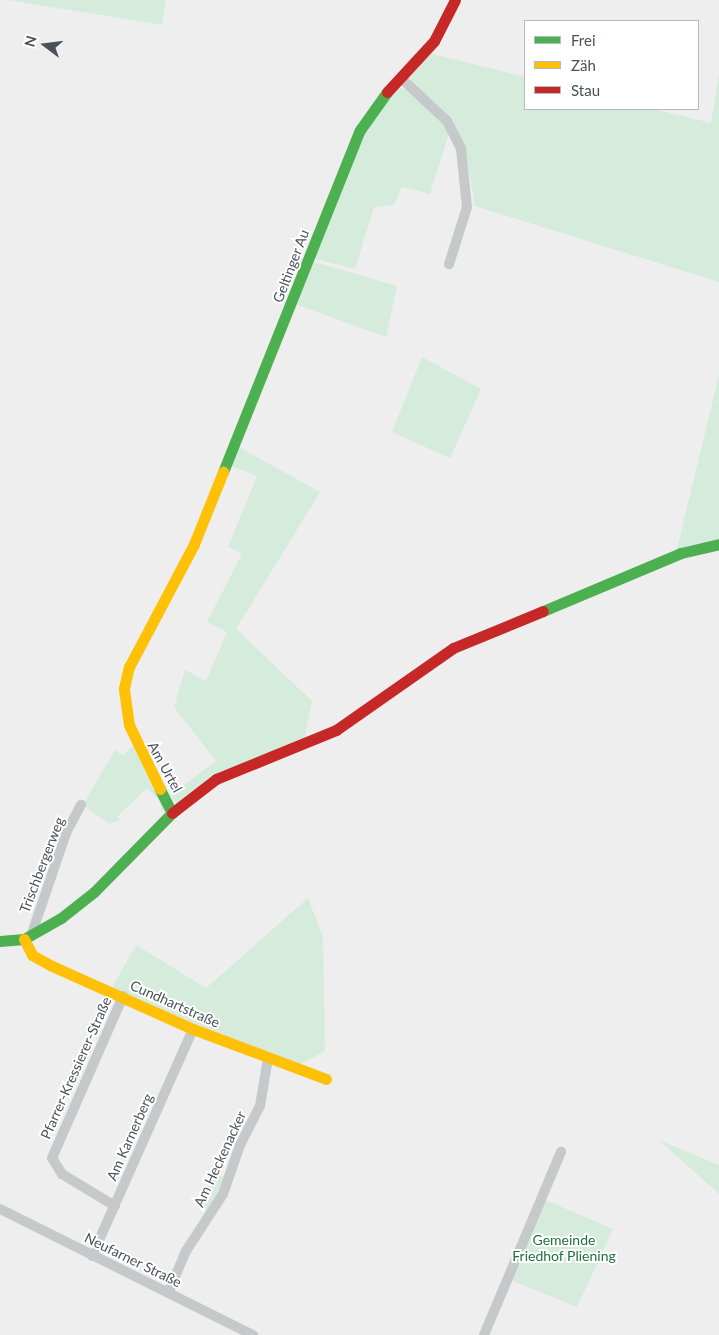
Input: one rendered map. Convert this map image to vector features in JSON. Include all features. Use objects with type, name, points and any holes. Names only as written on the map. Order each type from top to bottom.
[{"type":"street","name":"Geltinger Au","points":[[186,562],[279,337],[353,144],[372,110],[402,79],[434,41],[455,0]]},
{"type":"street","points":[[402,79],[447,121],[461,149],[467,207],[449,264]]},
{"type":"street","points":[[172,813],[216,779],[336,730],[453,648],[681,553],[719,544]]},
{"type":"street","name":"Am Urtel","points":[[27,938],[94,892],[172,813],[134,740],[124,688],[133,658],[186,562]]},
{"type":"street","name":"Trischbergerweg","points":[[27,938],[64,840],[81,806]]},
{"type":"street","points":[[0,941],[27,938]]},
{"type":"street","name":"Cundhartstraße","points":[[27,938],[32,955],[193,1029],[326,1079]]},
{"type":"street","name":"Pfarrer-Kressierer-Straße","points":[[116,1206],[62,1174],[52,1158],[123,996]]},
{"type":"street","name":"Am Karnerberg","points":[[92,1256],[116,1206],[193,1029]]},
{"type":"street","name":"Am Heckenacker","points":[[168,1293],[186,1251],[223,1194],[240,1145],[260,1106],[268,1058]]},
{"type":"street","points":[[484,1335],[561,1152]]},
{"type":"street","name":"Neufarner Straße","points":[[0,1209],[253,1335]]},
{"type":"green space","points":[[8,0],[166,0],[162,25]]},
{"type":"green space","points":[[428,53],[524,77],[524,110],[658,110],[711,123],[719,73],[719,282],[475,206],[465,150],[410,83],[411,74]]},
{"type":"green space","points":[[399,88],[409,90],[450,130],[430,194],[402,187],[394,205],[374,207],[355,269],[312,258],[366,123]]},
{"type":"green space","points":[[311,261],[397,286],[386,337],[295,304]]},
{"type":"green space","points":[[422,357],[481,389],[450,458],[392,432]]},
{"type":"green space","points":[[719,375],[719,542],[676,553]]},
{"type":"green space","points":[[237,446],[320,492],[236,629],[312,701],[303,744],[178,805],[170,795],[216,761],[174,707],[185,670],[206,681],[227,632],[207,622],[242,554],[228,547],[257,476],[231,466]]},
{"type":"green space","points":[[133,746],[165,810],[162,812],[159,800],[147,788],[117,817],[120,820],[109,824],[83,805],[115,750],[123,755]]},
{"type":"green space","points":[[308,898],[323,937],[325,1051],[301,1064],[110,991],[136,945],[206,988]]},
{"type":"green space","points":[[659,1140],[719,1165],[719,1194]]},
{"type":"green space","points":[[215,1174],[224,1177],[210,1211],[201,1206]]},
{"type":"green space","name":"Gemeinde Friedhof Pliening","points":[[543,1199],[613,1229],[577,1307],[511,1280]]},
{"type":"traffic: fast","points":[[223,472],[360,130],[387,92]]},
{"type":"traffic: fast","points":[[543,611],[681,553],[719,544]]},
{"type":"traffic: fast","points":[[0,941],[24,939],[61,918],[94,892],[172,813],[160,789]]},
{"type":"traffic: slow","points":[[160,789],[129,725],[124,688],[129,667],[194,544],[223,472]]},
{"type":"traffic: slow","points":[[24,939],[32,955],[52,966],[193,1029],[326,1079]]},
{"type":"traffic: jam","points":[[387,92],[434,41],[455,0]]},
{"type":"traffic: jam","points":[[172,813],[216,779],[336,730],[453,648],[543,611]]}]
